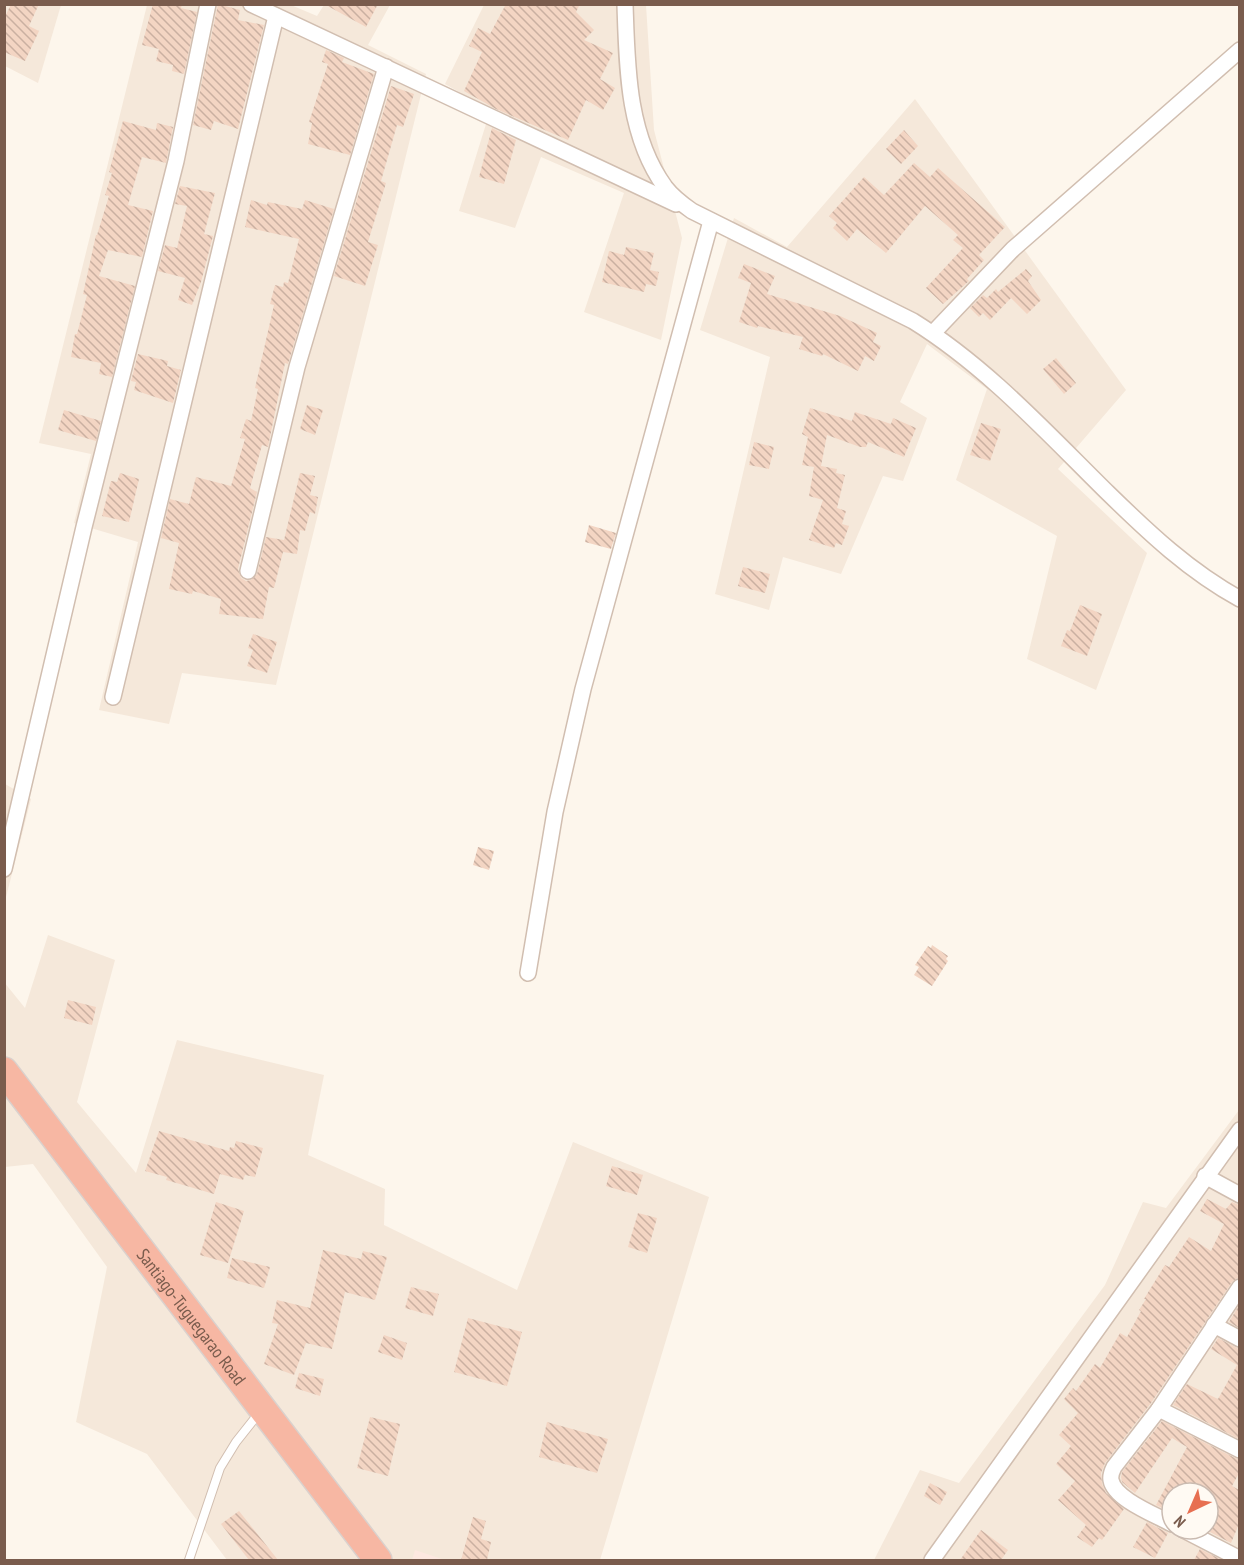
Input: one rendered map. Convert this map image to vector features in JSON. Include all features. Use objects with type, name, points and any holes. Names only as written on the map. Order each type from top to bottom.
[{"type":"highway","name":"Santiago-Tuguegarao Road","points":[[4,1071],[378,1560]]},
{"type":"street","points":[[4,869],[84,527],[176,161],[208,4]]},
{"type":"street","points":[[251,4],[711,221],[933,333],[1004,390],[1153,537],[1208,580],[1239,599]]},
{"type":"street","points":[[626,4],[628,76],[640,131],[657,174],[666,188],[692,212]]},
{"type":"street","points":[[112,697],[276,16]]},
{"type":"street","points":[[933,333],[1013,249],[1239,50]]},
{"type":"street","points":[[249,571],[297,367],[386,67]]},
{"type":"street","points":[[528,973],[555,812],[583,689],[711,221]]},
{"type":"street","points":[[932,1560],[1239,1130]]},
{"type":"street","points":[[1205,1176],[1239,1195]]},
{"type":"street","points":[[1160,1517],[1119,1494],[1110,1477],[1114,1467],[1159,1409],[1239,1287]]},
{"type":"street","points":[[1214,1325],[1239,1339]]},
{"type":"street","points":[[1159,1409],[1239,1450]]},
{"type":"street","points":[[1205,1541],[1239,1559]]},
{"type":"lane","points":[[189,1560],[220,1468],[236,1442],[262,1409]]},
{"type":"shaded area","points":[[4,5],[61,5],[38,83],[5,66]]},
{"type":"shaded area","points":[[147,5],[291,5],[317,16],[324,5],[390,5],[368,45],[426,74],[276,685],[182,673],[169,724],[99,710],[138,542],[74,523],[91,454],[39,443]]},
{"type":"shaded area","points":[[484,5],[646,5],[654,130],[682,238],[661,340],[584,312],[624,193],[541,157],[515,228],[459,211],[486,124],[486,107],[445,84]]},
{"type":"shaded area","points":[[915,99],[1126,390],[1058,469],[1147,553],[1096,690],[1027,659],[1057,536],[956,480],[987,389],[927,344],[900,402],[927,418],[903,481],[883,476],[841,574],[783,557],[769,610],[715,594],[770,357],[700,330],[734,218],[787,247]]},
{"type":"shaded area","points":[[5,784],[31,799],[5,901]]},
{"type":"shaded area","points":[[48,935],[115,960],[77,1102],[136,1173],[177,1040],[324,1075],[308,1155],[385,1189],[384,1225],[517,1290],[573,1142],[709,1197],[600,1560],[227,1560],[147,1454],[76,1422],[107,1267],[33,1164],[5,1167],[4,982],[25,1008]]},
{"type":"shaded area","points":[[1239,1110],[1239,1560],[874,1560],[920,1470],[959,1483],[1105,1285],[1143,1202],[1166,1208]]},
{"type":"shaded area","points":[[415,1550],[445,1560],[412,1560]]},
{"type":"building","points":[[11,4],[39,4],[29,26],[39,31],[25,61],[4,52],[4,19]]},
{"type":"building","points":[[153,4],[182,4],[181,8],[197,12],[184,74],[172,71],[173,65],[156,61],[159,49],[142,45]]},
{"type":"building","points":[[218,4],[240,10],[238,20],[264,25],[238,129],[214,121],[211,130],[193,125]]},
{"type":"building","points":[[324,4],[378,4],[366,27]]},
{"type":"building","points":[[506,4],[580,4],[576,12],[594,30],[584,40],[613,53],[600,79],[615,88],[603,110],[586,100],[568,140],[496,109],[464,91],[482,52],[469,46],[478,28],[490,34]]},
{"type":"building","points":[[326,50],[344,58],[342,62],[374,74],[350,155],[308,144],[312,123],[309,122],[328,64],[322,62]]},
{"type":"building","points":[[391,86],[414,94],[403,127],[397,125],[381,181],[386,183],[368,242],[378,245],[365,286],[334,276]]},
{"type":"building","points":[[123,121],[156,130],[157,123],[173,127],[166,163],[142,157],[128,205],[153,211],[142,257],[108,250],[99,276],[135,286],[112,377],[99,374],[101,363],[71,357],[75,334],[77,334],[87,295],[83,294],[96,235],[109,196],[105,195],[112,173],[109,172]]},
{"type":"building","points":[[492,128],[516,140],[504,184],[479,177]]},
{"type":"building","points":[[904,130],[918,146],[901,164],[886,149]]},
{"type":"building","points":[[914,163],[930,177],[938,168],[1005,227],[979,255],[984,260],[967,279],[969,281],[943,304],[926,288],[963,248],[953,240],[958,235],[925,206],[886,253],[857,229],[847,241],[833,228],[837,223],[829,216],[864,177],[884,195]]},
{"type":"building","points":[[180,186],[215,193],[204,234],[213,236],[201,282],[192,305],[178,300],[185,278],[158,271],[165,245],[177,248],[187,206],[175,204]]},
{"type":"building","points":[[251,200],[267,205],[268,202],[302,209],[305,200],[334,209],[288,364],[285,363],[268,447],[262,445],[250,488],[257,492],[238,569],[241,578],[246,581],[251,580],[257,574],[266,537],[284,540],[300,473],[315,476],[310,495],[318,497],[315,514],[310,512],[305,531],[300,530],[297,554],[283,552],[274,588],[269,587],[263,619],[219,614],[221,599],[193,591],[192,594],[169,589],[179,543],[161,538],[170,499],[189,504],[196,477],[231,486],[245,439],[240,438],[246,419],[251,421],[258,389],[255,388],[274,305],[270,304],[275,285],[283,287],[284,282],[288,283],[299,239],[245,227]]},
{"type":"building","points":[[626,247],[654,253],[650,270],[659,272],[656,286],[646,284],[644,292],[602,282],[609,251],[624,255]]},
{"type":"building","points":[[744,264],[775,276],[767,294],[840,316],[877,333],[873,342],[881,346],[874,361],[865,356],[858,371],[823,354],[822,356],[799,349],[803,337],[739,322],[751,283],[738,278]]},
{"type":"building","points":[[1026,269],[1032,276],[1028,281],[1041,300],[1027,314],[1011,298],[990,320],[983,313],[979,317],[970,308],[983,295],[987,298],[996,289],[998,292]]},
{"type":"building","points":[[138,354],[168,361],[167,366],[181,370],[173,403],[134,390],[136,382],[131,381]]},
{"type":"building","points":[[1056,358],[1076,383],[1064,394],[1043,369]]},
{"type":"building","points":[[307,405],[323,410],[315,435],[300,429]]},
{"type":"building","points":[[810,408],[852,421],[855,412],[891,424],[893,418],[916,428],[904,457],[868,442],[866,447],[860,447],[827,435],[821,466],[837,469],[836,473],[845,475],[837,508],[846,511],[842,524],[849,526],[842,545],[836,543],[834,548],[809,540],[823,500],[809,496],[814,467],[802,465],[808,437],[802,434]]},
{"type":"building","points":[[64,410],[101,421],[96,441],[58,430]]},
{"type":"building","points":[[981,423],[1001,429],[990,461],[970,455]]},
{"type":"building","points":[[754,442],[774,447],[769,469],[749,465]]},
{"type":"building","points":[[120,473],[139,479],[129,522],[102,516],[111,481],[117,482]]},
{"type":"building","points":[[589,525],[616,533],[611,549],[585,542]]},
{"type":"building","points":[[743,567],[770,574],[765,593],[738,586]]},
{"type":"building","points":[[1080,605],[1102,614],[1087,656],[1061,646],[1067,630],[1070,631]]},
{"type":"building","points":[[253,634],[277,642],[267,673],[247,666],[253,650],[248,648]]},
{"type":"building","points":[[478,847],[494,851],[489,870],[473,865]]},
{"type":"building","points":[[932,945],[948,956],[946,959],[948,961],[932,986],[914,975],[919,967],[915,965],[928,946],[931,948]]},
{"type":"building","points":[[68,1000],[96,1007],[92,1025],[64,1018]]},
{"type":"building","points":[[159,1131],[229,1151],[230,1147],[234,1148],[236,1141],[263,1148],[255,1177],[245,1175],[243,1180],[220,1174],[214,1194],[166,1180],[167,1177],[145,1171]]},
{"type":"building","points":[[612,1166],[643,1175],[637,1195],[606,1186]]},
{"type":"building","points":[[1207,1199],[1226,1209],[1232,1202],[1239,1205],[1239,1277],[1232,1282],[1151,1403],[1105,1463],[1101,1473],[1102,1484],[1106,1493],[1124,1509],[1102,1540],[1099,1538],[1092,1547],[1077,1537],[1086,1525],[1058,1500],[1075,1481],[1056,1464],[1071,1446],[1059,1435],[1078,1413],[1064,1399],[1073,1388],[1076,1391],[1095,1364],[1100,1368],[1120,1333],[1127,1337],[1141,1311],[1139,1310],[1146,1299],[1144,1299],[1165,1265],[1169,1267],[1189,1237],[1211,1251],[1224,1224],[1200,1211]]},
{"type":"building","points":[[216,1202],[244,1211],[228,1263],[200,1255]]},
{"type":"building","points":[[638,1213],[657,1218],[647,1253],[628,1247]]},
{"type":"building","points":[[323,1250],[361,1259],[363,1251],[387,1257],[375,1300],[345,1292],[332,1349],[306,1343],[294,1375],[264,1364],[278,1324],[272,1323],[277,1300],[310,1308]]},
{"type":"building","points":[[232,1258],[270,1267],[264,1288],[227,1278]]},
{"type":"building","points":[[411,1287],[439,1294],[433,1316],[405,1308]]},
{"type":"building","points":[[1239,1305],[1239,1328],[1229,1322]]},
{"type":"building","points":[[468,1318],[522,1332],[507,1386],[454,1372]]},
{"type":"building","points":[[384,1335],[407,1343],[402,1360],[378,1352]]},
{"type":"building","points":[[1218,1338],[1239,1349],[1239,1439],[1173,1405],[1187,1384],[1218,1399],[1237,1365],[1211,1349]]},
{"type":"building","points":[[299,1373],[324,1379],[320,1396],[295,1388]]},
{"type":"building","points":[[370,1417],[400,1424],[388,1476],[357,1468]]},
{"type":"building","points":[[1162,1421],[1239,1460],[1239,1473],[1232,1486],[1239,1490],[1239,1524],[1231,1543],[1220,1537],[1220,1481],[1169,1481],[1187,1447],[1172,1438],[1135,1493],[1122,1482],[1122,1472]]},
{"type":"building","points":[[547,1422],[608,1439],[597,1473],[539,1457]]},
{"type":"building","points":[[930,1483],[947,1492],[940,1505],[924,1496]]},
{"type":"building","points":[[239,1511],[278,1560],[249,1560],[221,1524]]},
{"type":"building","points":[[473,1517],[486,1521],[481,1539],[491,1542],[487,1560],[461,1560]]},
{"type":"building","points":[[1147,1522],[1160,1529],[1160,1541],[1164,1541],[1155,1558],[1133,1547]]},
{"type":"building","points":[[981,1530],[1008,1550],[1001,1560],[960,1560]]},
{"type":"building","points":[[1200,1549],[1222,1560],[1194,1560]]}]
